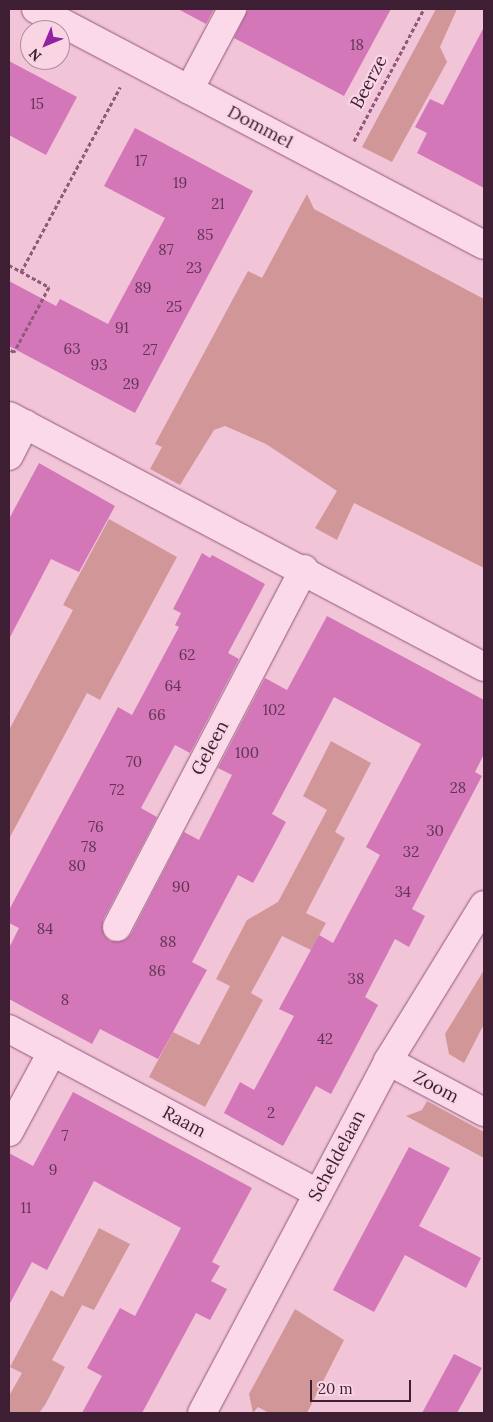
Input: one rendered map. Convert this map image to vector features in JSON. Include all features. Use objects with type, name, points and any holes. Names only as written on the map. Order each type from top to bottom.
[{"type":"street","name":"Dommel","points":[[36,9],[484,245]]},
{"type":"street","points":[[189,90],[232,9]]},
{"type":"street","points":[[9,456],[17,420],[304,569],[484,667]]},
{"type":"street","name":"Geleen","points":[[117,927],[304,569]]},
{"type":"street","name":"Scheldelaan","points":[[202,1413],[388,1061],[484,905]]},
{"type":"street","name":"Raam","points":[[9,1029],[317,1193]]},
{"type":"street","points":[[9,1132],[52,1052]]},
{"type":"street","name":"Zoom","points":[[388,1061],[484,1112]]},
{"type":"path","name":"Beerze","points":[[339,168],[424,9]]},
{"type":"path","points":[[21,272],[110,106]]},
{"type":"path","points":[[9,266],[49,287],[14,352],[9,349]]},
{"type":"shaded area","points":[[436,9],[457,9],[440,47],[447,62],[392,162],[362,147]]},
{"type":"shaded area","points":[[307,194],[314,209],[484,299],[484,568],[354,503],[337,540],[315,528],[337,491],[266,444],[225,426],[214,430],[180,485],[150,469],[162,447],[155,444],[248,271],[262,278]]},
{"type":"shaded area","points":[[109,519],[177,557],[100,700],[87,693],[9,839],[9,730],[73,610],[63,605]]},
{"type":"shaded area","points":[[331,741],[371,763],[335,832],[345,838],[306,913],[326,923],[311,950],[282,936],[251,993],[263,1000],[205,1107],[149,1077],[173,1032],[199,1045],[230,986],[216,979],[247,920],[278,902],[327,810],[303,796]]},
{"type":"shaded area","points":[[484,970],[484,1024],[464,1063],[449,1054],[445,1034]]},
{"type":"shaded area","points":[[427,1101],[484,1132],[484,1158],[406,1116],[422,1110]]},
{"type":"shaded area","points":[[99,1228],[130,1244],[94,1310],[82,1305],[52,1360],[65,1367],[45,1405],[39,1413],[9,1413],[9,1396],[22,1373],[10,1367],[51,1290],[63,1297]]},
{"type":"shaded area","points":[[295,1309],[344,1340],[307,1413],[269,1413],[258,1407],[253,1413],[249,1394]]},
{"type":"building","points":[[178,9],[214,9],[206,24]]},
{"type":"building","points":[[248,9],[391,9],[344,96],[234,38]]},
{"type":"building","points":[[484,27],[484,188],[417,153],[427,133],[415,127],[430,99],[443,105]]},
{"type":"building","points":[[9,61],[20,67],[20,70],[26,70],[77,97],[46,155],[9,135]]},
{"type":"building","points":[[135,128],[253,191],[135,413],[9,346],[9,281],[56,306],[60,299],[108,324],[165,218],[104,186]]},
{"type":"building","points":[[39,463],[115,506],[79,572],[51,559],[9,639],[9,519]]},
{"type":"building","points":[[202,553],[210,558],[212,555],[265,584],[228,653],[239,659],[190,753],[175,745],[141,808],[157,817],[103,920],[104,935],[110,941],[125,940],[131,934],[184,832],[199,840],[232,775],[218,768],[265,678],[287,690],[327,616],[484,700],[484,754],[475,772],[482,776],[412,909],[425,916],[409,947],[395,939],[365,997],[378,1005],[331,1094],[316,1086],[283,1146],[224,1113],[240,1082],[254,1090],[294,1016],[279,1009],[319,935],[333,943],[380,855],[366,847],[421,744],[334,697],[272,814],[286,822],[270,852],[253,883],[238,875],[192,962],[207,970],[158,1059],[100,1029],[92,1044],[9,999],[9,948],[19,928],[9,923],[9,910],[118,707],[132,715],[179,627],[175,625],[181,613],[173,609]]},
{"type":"building","points":[[73,1092],[252,1188],[212,1262],[220,1266],[211,1281],[227,1289],[210,1320],[196,1313],[142,1413],[82,1413],[102,1376],[87,1368],[120,1308],[135,1316],[181,1228],[94,1181],[47,1270],[32,1262],[9,1305],[9,1153],[33,1166]]},
{"type":"building","points":[[409,1147],[450,1168],[419,1226],[481,1258],[466,1288],[405,1255],[374,1312],[333,1290]]},
{"type":"building","points":[[454,1354],[482,1368],[457,1413],[422,1413]]}]
